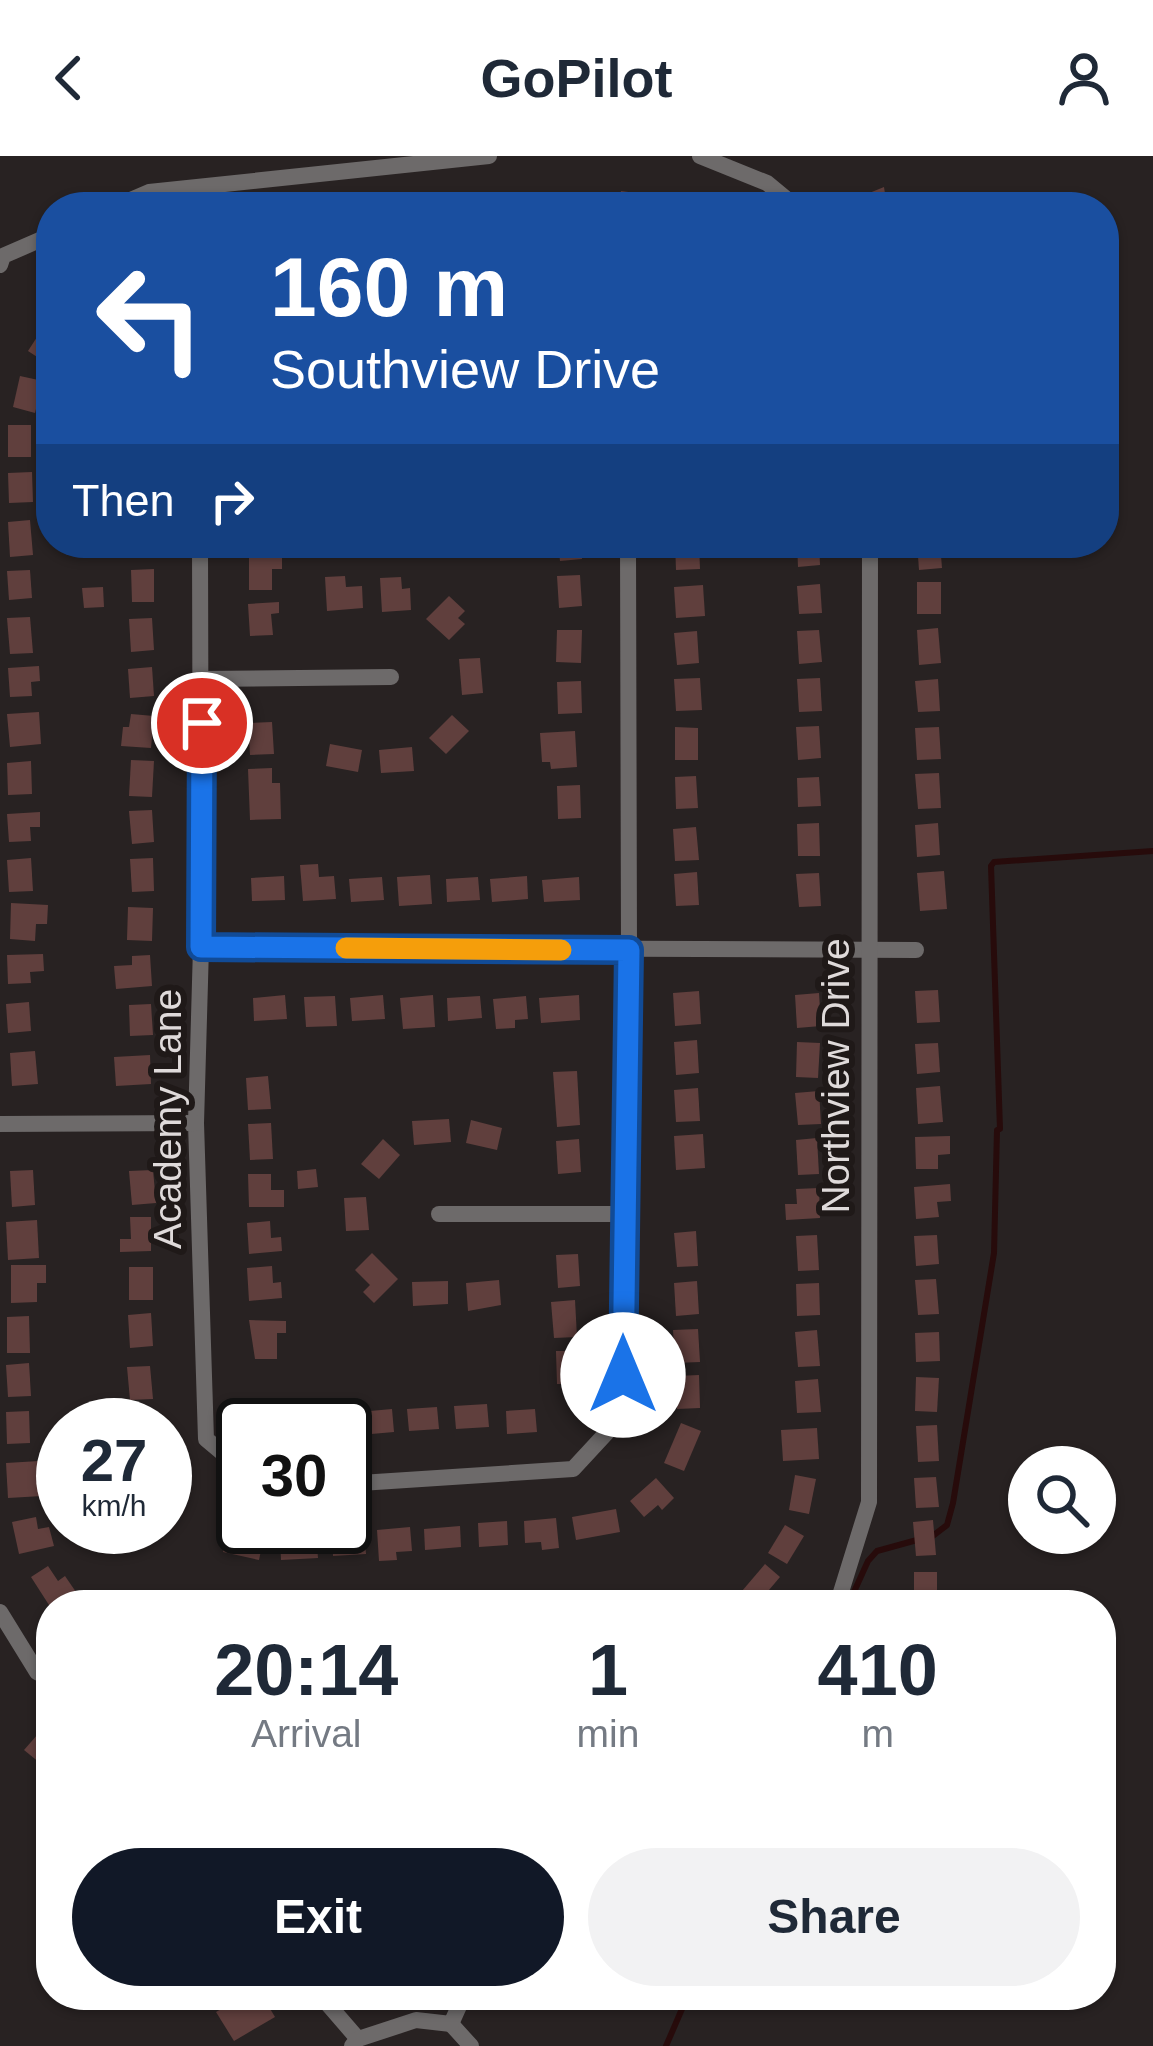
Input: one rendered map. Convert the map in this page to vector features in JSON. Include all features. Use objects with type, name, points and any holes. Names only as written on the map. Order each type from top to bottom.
[{"type":"street","points":[[149,192],[399,161],[489,156]]},
{"type":"street","points":[[700,156],[767,183],[778,192]]},
{"type":"street","points":[[0,265],[2,256],[36,241]]},
{"type":"street","name":"Academy Lane","points":[[200,558],[201,947],[196,1123],[206,1439],[216,1447]]},
{"type":"street","points":[[372,1482],[573,1469],[623,1414],[628,558]]},
{"type":"street","name":"Northview Drive","points":[[842,1590],[869,1502],[870,558]]},
{"type":"street","points":[[202,679],[391,677]]},
{"type":"street","points":[[201,947],[916,950]]},
{"type":"street","points":[[0,1124],[196,1123]]},
{"type":"street","points":[[439,1214],[623,1214]]},
{"type":"street","points":[[0,1612],[36,1670]]},
{"type":"street","points":[[331,2010],[355,2043],[416,2020],[451,2024],[471,2046]]},
{"type":"street","points":[[451,2024],[457,2010]]},
{"type":"building","points":[[20,376],[36,379],[35,413],[13,407]]},
{"type":"building","points":[[8,425],[31,425],[31,457],[8,457]]},
{"type":"building","points":[[32,472],[33,502],[9,503],[8,473]]},
{"type":"building","points":[[30,520],[33,555],[10,557],[8,522]]},
{"type":"building","points":[[249,558],[282,558],[282,569],[272,569],[272,590],[249,590]]},
{"type":"building","points":[[676,558],[700,558],[700,569],[676,570]]},
{"type":"building","points":[[798,558],[820,558],[820,565],[798,567]]},
{"type":"building","points":[[918,558],[941,558],[942,568],[919,570]]},
{"type":"building","points":[[154,569],[154,602],[132,602],[131,570]]},
{"type":"building","points":[[30,570],[32,598],[9,600],[7,571]]},
{"type":"building","points":[[580,575],[582,606],[559,608],[557,576]]},
{"type":"building","points":[[345,576],[346,587],[362,586],[363,608],[327,611],[325,577]]},
{"type":"building","points":[[401,577],[402,589],[410,588],[411,610],[382,612],[380,578]]},
{"type":"building","points":[[917,582],[941,582],[941,614],[917,614]]},
{"type":"building","points":[[820,584],[822,613],[799,614],[797,586]]},
{"type":"building","points":[[703,585],[705,616],[676,618],[674,587]]},
{"type":"building","points":[[103,587],[104,607],[84,608],[82,588]]},
{"type":"building","points":[[449,596],[465,611],[458,618],[465,624],[449,640],[426,619]]},
{"type":"building","points":[[279,602],[279,613],[271,614],[273,635],[250,636],[248,604]]},
{"type":"building","points":[[30,617],[33,653],[10,654],[7,618]]},
{"type":"building","points":[[152,618],[154,650],[131,652],[129,619]]},
{"type":"building","points":[[938,628],[941,663],[919,665],[917,630]]},
{"type":"building","points":[[557,630],[582,630],[581,663],[556,662]]},
{"type":"building","points":[[819,630],[822,662],[799,664],[797,631]]},
{"type":"building","points":[[697,631],[699,663],[677,665],[674,633]]},
{"type":"building","points":[[480,658],[483,693],[462,695],[459,659]]},
{"type":"building","points":[[39,666],[40,681],[31,682],[32,696],[10,697],[8,668]]},
{"type":"building","points":[[152,667],[154,696],[130,698],[128,669]]},
{"type":"building","points":[[700,678],[702,710],[676,711],[674,679]]},
{"type":"building","points":[[820,678],[822,711],[799,712],[797,679]]},
{"type":"building","points":[[938,679],[940,711],[918,712],[915,681]]},
{"type":"building","points":[[581,681],[582,713],[558,714],[557,682]]},
{"type":"building","points":[[39,712],[41,744],[10,747],[7,714]]},
{"type":"building","points":[[131,714],[154,716],[151,748],[121,746],[123,727],[129,727]]},
{"type":"building","points":[[452,715],[469,731],[446,754],[429,738]]},
{"type":"building","points":[[272,722],[274,754],[250,755],[248,723]]},
{"type":"building","points":[[819,726],[821,758],[798,760],[796,727]]},
{"type":"building","points":[[675,727],[698,728],[698,760],[675,760]]},
{"type":"building","points":[[939,727],[941,759],[917,760],[915,728]]},
{"type":"building","points":[[575,731],[577,767],[551,769],[550,762],[542,762],[540,733]]},
{"type":"building","points":[[330,744],[362,750],[358,772],[326,766]]},
{"type":"building","points":[[412,747],[414,771],[381,773],[379,750]]},
{"type":"building","points":[[131,760],[154,761],[152,797],[129,796]]},
{"type":"building","points":[[31,761],[32,794],[8,795],[7,763]]},
{"type":"building","points":[[272,768],[272,783],[280,783],[281,819],[250,820],[248,769]]},
{"type":"building","points":[[939,773],[941,808],[918,809],[915,774]]},
{"type":"building","points":[[696,776],[698,808],[676,809],[675,777]]},
{"type":"building","points":[[819,777],[821,806],[798,807],[797,778]]},
{"type":"building","points":[[580,785],[581,818],[558,819],[557,786]]},
{"type":"building","points":[[152,810],[154,842],[132,844],[129,811]]},
{"type":"building","points":[[40,812],[40,827],[30,827],[31,841],[9,842],[7,814]]},
{"type":"building","points":[[819,823],[820,856],[798,856],[797,824]]},
{"type":"building","points":[[938,823],[940,855],[917,857],[915,825]]},
{"type":"building","points":[[696,827],[699,860],[675,861],[673,829]]},
{"type":"building","points":[[31,858],[33,891],[9,892],[7,860]]},
{"type":"building","points":[[153,858],[154,891],[132,892],[130,859]]},
{"type":"building","points":[[318,864],[319,877],[334,876],[336,899],[303,901],[300,865]]},
{"type":"building","points":[[944,871],[947,909],[920,911],[917,873]]},
{"type":"building","points":[[697,872],[699,905],[676,906],[674,874]]},
{"type":"building","points":[[819,873],[821,906],[799,907],[796,874]]},
{"type":"building","points":[[430,875],[432,904],[399,906],[397,877]]},
{"type":"building","points":[[284,876],[285,900],[252,901],[251,878]]},
{"type":"building","points":[[527,876],[528,899],[492,902],[490,879]]},
{"type":"building","points":[[382,877],[384,900],[351,902],[349,879]]},
{"type":"building","points":[[478,877],[480,900],[447,902],[446,879]]},
{"type":"building","points":[[579,877],[580,900],[544,902],[542,880]]},
{"type":"building","points":[[11,903],[48,905],[47,924],[36,924],[35,941],[10,939]]},
{"type":"building","points":[[128,907],[153,908],[152,941],[127,940]]},
{"type":"building","points":[[43,954],[44,971],[30,972],[31,983],[8,984],[7,955]]},
{"type":"building","points":[[150,955],[152,986],[116,989],[114,966],[132,965],[132,956]]},
{"type":"building","points":[[938,990],[940,1022],[917,1023],[915,991]]},
{"type":"building","points":[[699,991],[701,1024],[675,1026],[673,993]]},
{"type":"building","points":[[819,993],[821,1026],[797,1028],[795,995]]},
{"type":"building","points":[[285,995],[287,1019],[254,1021],[253,998]]},
{"type":"building","points":[[383,995],[385,1019],[352,1021],[350,998]]},
{"type":"building","points":[[433,995],[435,1027],[403,1029],[400,998]]},
{"type":"building","points":[[579,995],[580,1020],[541,1023],[539,998]]},
{"type":"building","points":[[335,996],[337,1026],[306,1027],[304,997]]},
{"type":"building","points":[[480,996],[482,1018],[448,1021],[447,998]]},
{"type":"building","points":[[526,996],[528,1019],[515,1020],[515,1028],[496,1029],[493,999]]},
{"type":"building","points":[[29,1002],[31,1031],[8,1033],[6,1004]]},
{"type":"building","points":[[151,1004],[153,1035],[130,1036],[129,1005]]},
{"type":"building","points":[[697,1040],[699,1073],[676,1075],[674,1042]]},
{"type":"building","points":[[797,1042],[820,1043],[818,1078],[796,1077]]},
{"type":"building","points":[[938,1043],[940,1072],[917,1074],[915,1044]]},
{"type":"building","points":[[35,1051],[38,1084],[12,1086],[10,1053]]},
{"type":"building","points":[[150,1055],[151,1084],[116,1086],[114,1057]]},
{"type":"building","points":[[577,1071],[580,1125],[557,1127],[553,1072]]},
{"type":"building","points":[[268,1076],[271,1109],[248,1110],[246,1078]]},
{"type":"building","points":[[940,1086],[943,1122],[918,1124],[916,1088]]},
{"type":"building","points":[[698,1088],[700,1121],[676,1122],[674,1090]]},
{"type":"building","points":[[819,1091],[821,1124],[798,1125],[795,1093]]},
{"type":"building","points":[[449,1119],[451,1142],[414,1145],[412,1121]]},
{"type":"building","points":[[471,1120],[502,1128],[497,1150],[466,1143]]},
{"type":"building","points":[[271,1123],[273,1159],[250,1160],[248,1124]]},
{"type":"building","points":[[703,1134],[705,1168],[676,1170],[674,1136]]},
{"type":"building","points":[[950,1136],[950,1154],[938,1155],[938,1169],[916,1169],[915,1137]]},
{"type":"building","points":[[817,1138],[819,1174],[798,1175],[796,1140]]},
{"type":"building","points":[[383,1139],[400,1155],[379,1179],[361,1164]]},
{"type":"building","points":[[579,1139],[581,1172],[558,1174],[556,1141]]},
{"type":"building","points":[[316,1169],[318,1187],[298,1189],[297,1171]]},
{"type":"building","points":[[33,1170],[35,1205],[12,1207],[10,1171]]},
{"type":"building","points":[[153,1170],[156,1203],[132,1205],[129,1171]]},
{"type":"building","points":[[248,1174],[271,1174],[271,1190],[284,1190],[284,1207],[249,1207]]},
{"type":"building","points":[[950,1184],[951,1201],[937,1202],[939,1217],[916,1219],[914,1187]]},
{"type":"building","points":[[819,1188],[820,1218],[786,1220],[785,1204],[797,1204],[796,1189]]},
{"type":"building","points":[[366,1197],[369,1230],[346,1231],[344,1198]]},
{"type":"building","points":[[130,1217],[151,1217],[151,1251],[120,1252],[120,1239],[131,1239]]},
{"type":"building","points":[[37,1220],[39,1258],[8,1260],[6,1222]]},
{"type":"building","points":[[270,1221],[271,1238],[281,1237],[282,1251],[249,1254],[247,1223]]},
{"type":"building","points":[[696,1231],[698,1266],[677,1267],[674,1233]]},
{"type":"building","points":[[817,1235],[819,1270],[798,1271],[796,1236]]},
{"type":"building","points":[[937,1235],[939,1264],[916,1266],[914,1236]]},
{"type":"building","points":[[372,1253],[398,1279],[374,1303],[363,1292],[370,1285],[355,1270]]},
{"type":"building","points":[[578,1254],[580,1286],[558,1288],[556,1255]]},
{"type":"building","points":[[11,1265],[46,1265],[46,1283],[37,1283],[37,1302],[11,1303]]},
{"type":"building","points":[[272,1266],[273,1283],[281,1282],[282,1298],[249,1301],[247,1268]]},
{"type":"building","points":[[129,1267],[153,1267],[153,1300],[129,1300]]},
{"type":"building","points":[[936,1279],[939,1314],[918,1315],[915,1280]]},
{"type":"building","points":[[499,1280],[501,1305],[468,1311],[466,1283]]},
{"type":"building","points":[[448,1281],[448,1304],[413,1306],[412,1282]]},
{"type":"building","points":[[697,1281],[699,1314],[676,1316],[674,1283]]},
{"type":"building","points":[[819,1283],[820,1315],[797,1316],[796,1284]]},
{"type":"building","points":[[575,1300],[577,1337],[554,1338],[551,1302]]},
{"type":"building","points":[[151,1313],[153,1346],[130,1348],[128,1315]]},
{"type":"building","points":[[29,1316],[30,1353],[7,1353],[7,1317]]},
{"type":"building","points":[[249,1320],[286,1321],[286,1333],[277,1333],[277,1359],[255,1359]]},
{"type":"building","points":[[698,1329],[700,1362],[675,1363],[673,1330]]},
{"type":"building","points":[[817,1330],[820,1366],[798,1367],[795,1332]]},
{"type":"building","points":[[939,1332],[940,1361],[916,1362],[915,1333]]},
{"type":"building","points":[[556,1351],[578,1351],[579,1384],[557,1384]]},
{"type":"building","points":[[29,1363],[31,1396],[8,1397],[6,1365]]},
{"type":"building","points":[[150,1366],[153,1398],[130,1398],[127,1367]]},
{"type":"building","points":[[699,1375],[700,1408],[677,1409],[676,1376]]},
{"type":"building","points":[[916,1377],[939,1378],[937,1412],[915,1411]]},
{"type":"building","points":[[818,1379],[821,1412],[797,1413],[795,1381]]},
{"type":"building","points":[[487,1404],[489,1427],[456,1429],[454,1406]]},
{"type":"building","points":[[437,1407],[439,1429],[409,1431],[407,1409]]},
{"type":"building","points":[[392,1409],[394,1432],[372,1434],[372,1411]]},
{"type":"building","points":[[535,1409],[537,1432],[507,1434],[506,1411]]},
{"type":"building","points":[[29,1411],[30,1443],[7,1444],[6,1412]]},
{"type":"building","points":[[681,1423],[701,1431],[684,1471],[664,1463]]},
{"type":"building","points":[[937,1425],[939,1461],[918,1462],[916,1426]]},
{"type":"building","points":[[817,1428],[819,1459],[783,1461],[781,1430]]},
{"type":"building","points":[[36,1461],[36,1496],[8,1498],[6,1463]]},
{"type":"building","points":[[795,1475],[816,1479],[809,1514],[789,1510]]},
{"type":"building","points":[[936,1477],[939,1507],[916,1508],[914,1478]]},
{"type":"building","points":[[656,1478],[674,1498],[662,1510],[658,1505],[644,1517],[630,1501]]},
{"type":"building","points":[[616,1509],[620,1532],[576,1540],[572,1517]]},
{"type":"building","points":[[36,1517],[36,1550],[19,1554],[12,1522]]},
{"type":"building","points":[[556,1518],[559,1548],[542,1550],[541,1542],[525,1543],[524,1521]]},
{"type":"building","points":[[933,1520],[936,1555],[916,1556],[913,1522]]},
{"type":"building","points":[[507,1521],[508,1545],[479,1547],[478,1523]]},
{"type":"building","points":[[785,1525],[804,1536],[787,1564],[768,1553]]},
{"type":"building","points":[[460,1526],[461,1547],[425,1550],[424,1529]]},
{"type":"building","points":[[410,1527],[412,1551],[396,1552],[397,1560],[379,1561],[377,1530]]},
{"type":"building","points":[[281,1554],[318,1554],[318,1558],[281,1560]]},
{"type":"building","points":[[765,1564],[780,1577],[769,1590],[743,1590]]},
{"type":"building","points":[[48,1566],[58,1581],[65,1576],[75,1590],[39,1590],[31,1577]]},
{"type":"building","points":[[914,1572],[937,1572],[937,1590],[914,1590]]},
{"type":"building","points":[[36,1736],[36,1760],[24,1750]]},
{"type":"building","points":[[271,2010],[275,2017],[234,2041],[216,2012]]},
{"type":"waterway","points":[[930,1538],[947,1525],[953,1503],[994,1253],[1000,1129],[991,866],[994,862],[1153,851]]},
{"type":"waterway","points":[[855,1590],[877,1551],[917,1540]]},
{"type":"waterway","points":[[666,2046],[682,2010]]},
{"type":"slow traffic","points":[[346,948],[561,950]]},
{"type":"route","points":[[202,723],[201,947],[629,950],[623,1375]]}]
